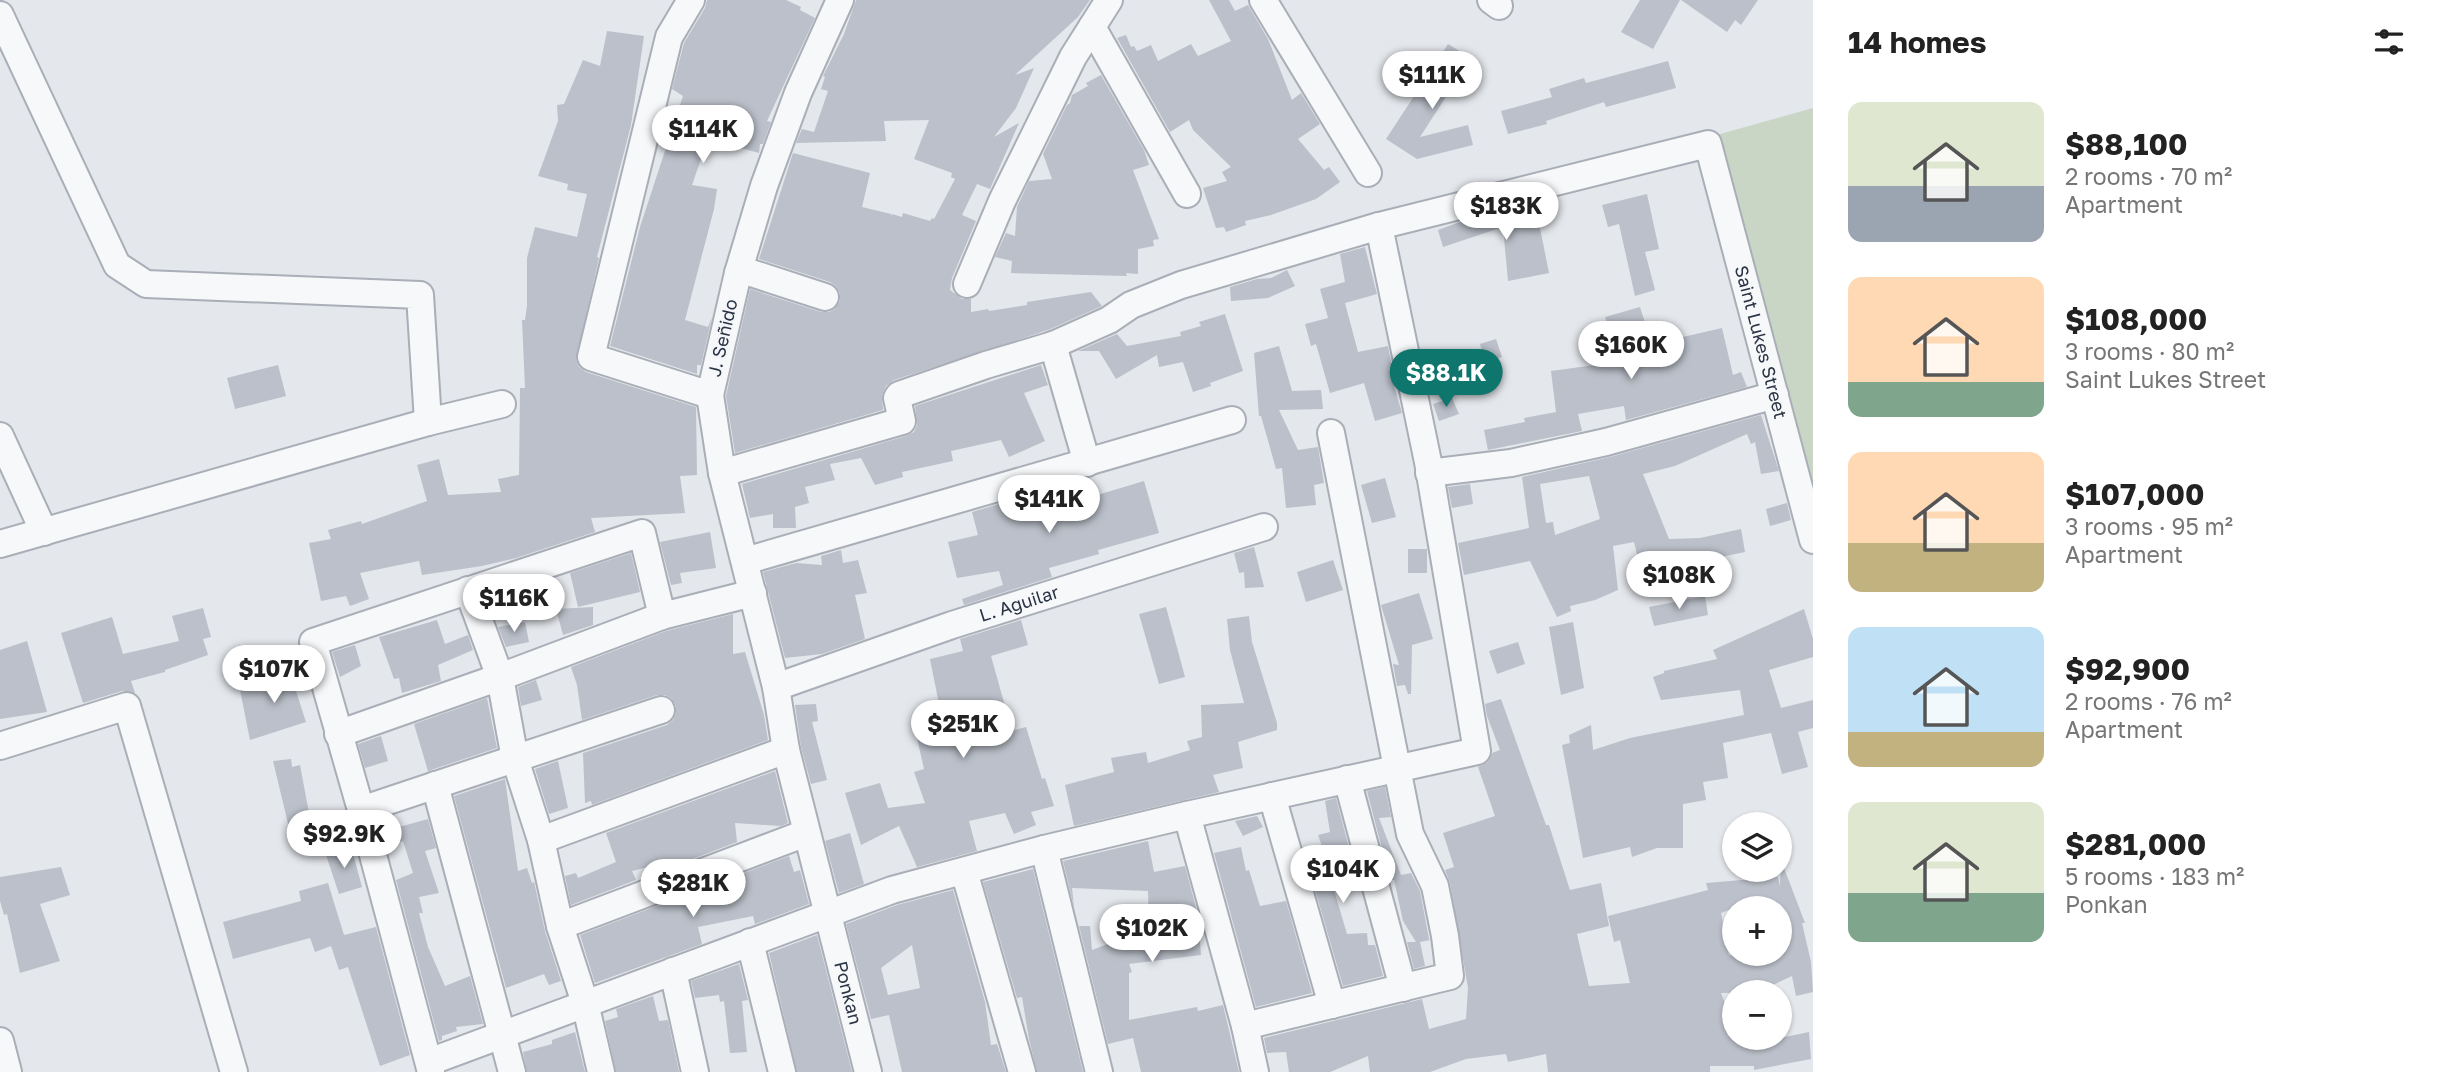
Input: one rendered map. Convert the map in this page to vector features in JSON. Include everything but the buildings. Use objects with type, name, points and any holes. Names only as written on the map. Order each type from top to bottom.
[{"type":"street","points":[[691,0],[669,37],[591,357],[710,395]]},
{"type":"street","name":"J. Señido","points":[[806,833],[786,750],[776,687],[722,473],[710,395],[738,273],[764,186],[798,93],[840,0]]},
{"type":"street","points":[[967,284],[1002,201],[1067,69],[1109,0]]},
{"type":"street","points":[[1263,0],[1368,173]]},
{"type":"street","points":[[0,15],[117,265],[146,284],[421,295],[428,422]]},
{"type":"street","points":[[1093,27],[1187,194]]},
{"type":"street","name":"Saint Lukes Street","points":[[1379,226],[1708,144],[1813,540]]},
{"type":"street","points":[[662,615],[642,533],[313,642],[430,1067],[502,1034],[892,890],[1044,849],[1187,815],[1477,751],[1429,473],[1379,226],[1181,285],[1131,305],[1109,320],[1053,345],[899,395],[897,398],[902,421],[722,473]]},
{"type":"street","points":[[738,273],[745,271],[825,297]]},
{"type":"street","points":[[1053,345],[1087,463]]},
{"type":"street","points":[[1429,473],[1511,463],[1606,442],[1775,396]]},
{"type":"street","points":[[0,544],[428,422],[502,404]]},
{"type":"street","points":[[745,561],[1232,420]]},
{"type":"street","points":[[1245,1026],[1450,976],[1446,936],[1435,886],[1410,834],[1331,433]]},
{"type":"street","points":[[0,436],[44,532]]},
{"type":"street","name":"L. Aguilar","points":[[776,687],[952,625],[1264,527]]},
{"type":"street","points":[[468,590],[499,677],[515,759],[541,840],[559,926],[585,1003],[601,1072]]},
{"type":"street","points":[[338,734],[662,615],[753,593]]},
{"type":"street","points":[[0,746],[127,706],[234,1072]]},
{"type":"street","points":[[361,810],[661,710]]},
{"type":"street","points":[[541,840],[786,750]]},
{"type":"street","points":[[1347,779],[1403,988]]},
{"type":"street","points":[[436,785],[512,1072]]},
{"type":"street","points":[[1272,796],[1332,1005]]},
{"type":"street","points":[[1187,815],[1255,1072]]},
{"type":"street","points":[[559,926],[806,833]]},
{"type":"street","name":"Ponkan","points":[[806,833],[869,1072]]},
{"type":"street","points":[[1044,849],[1099,1072]]},
{"type":"street","points":[[964,871],[1022,1072]]},
{"type":"street","points":[[750,942],[782,1072]]},
{"type":"street","points":[[673,971],[695,1072]]},
{"type":"street","points":[[0,1041],[8,1072]]},
{"type":"green space","points":[[1813,108],[1813,498],[1713,136]]}]
